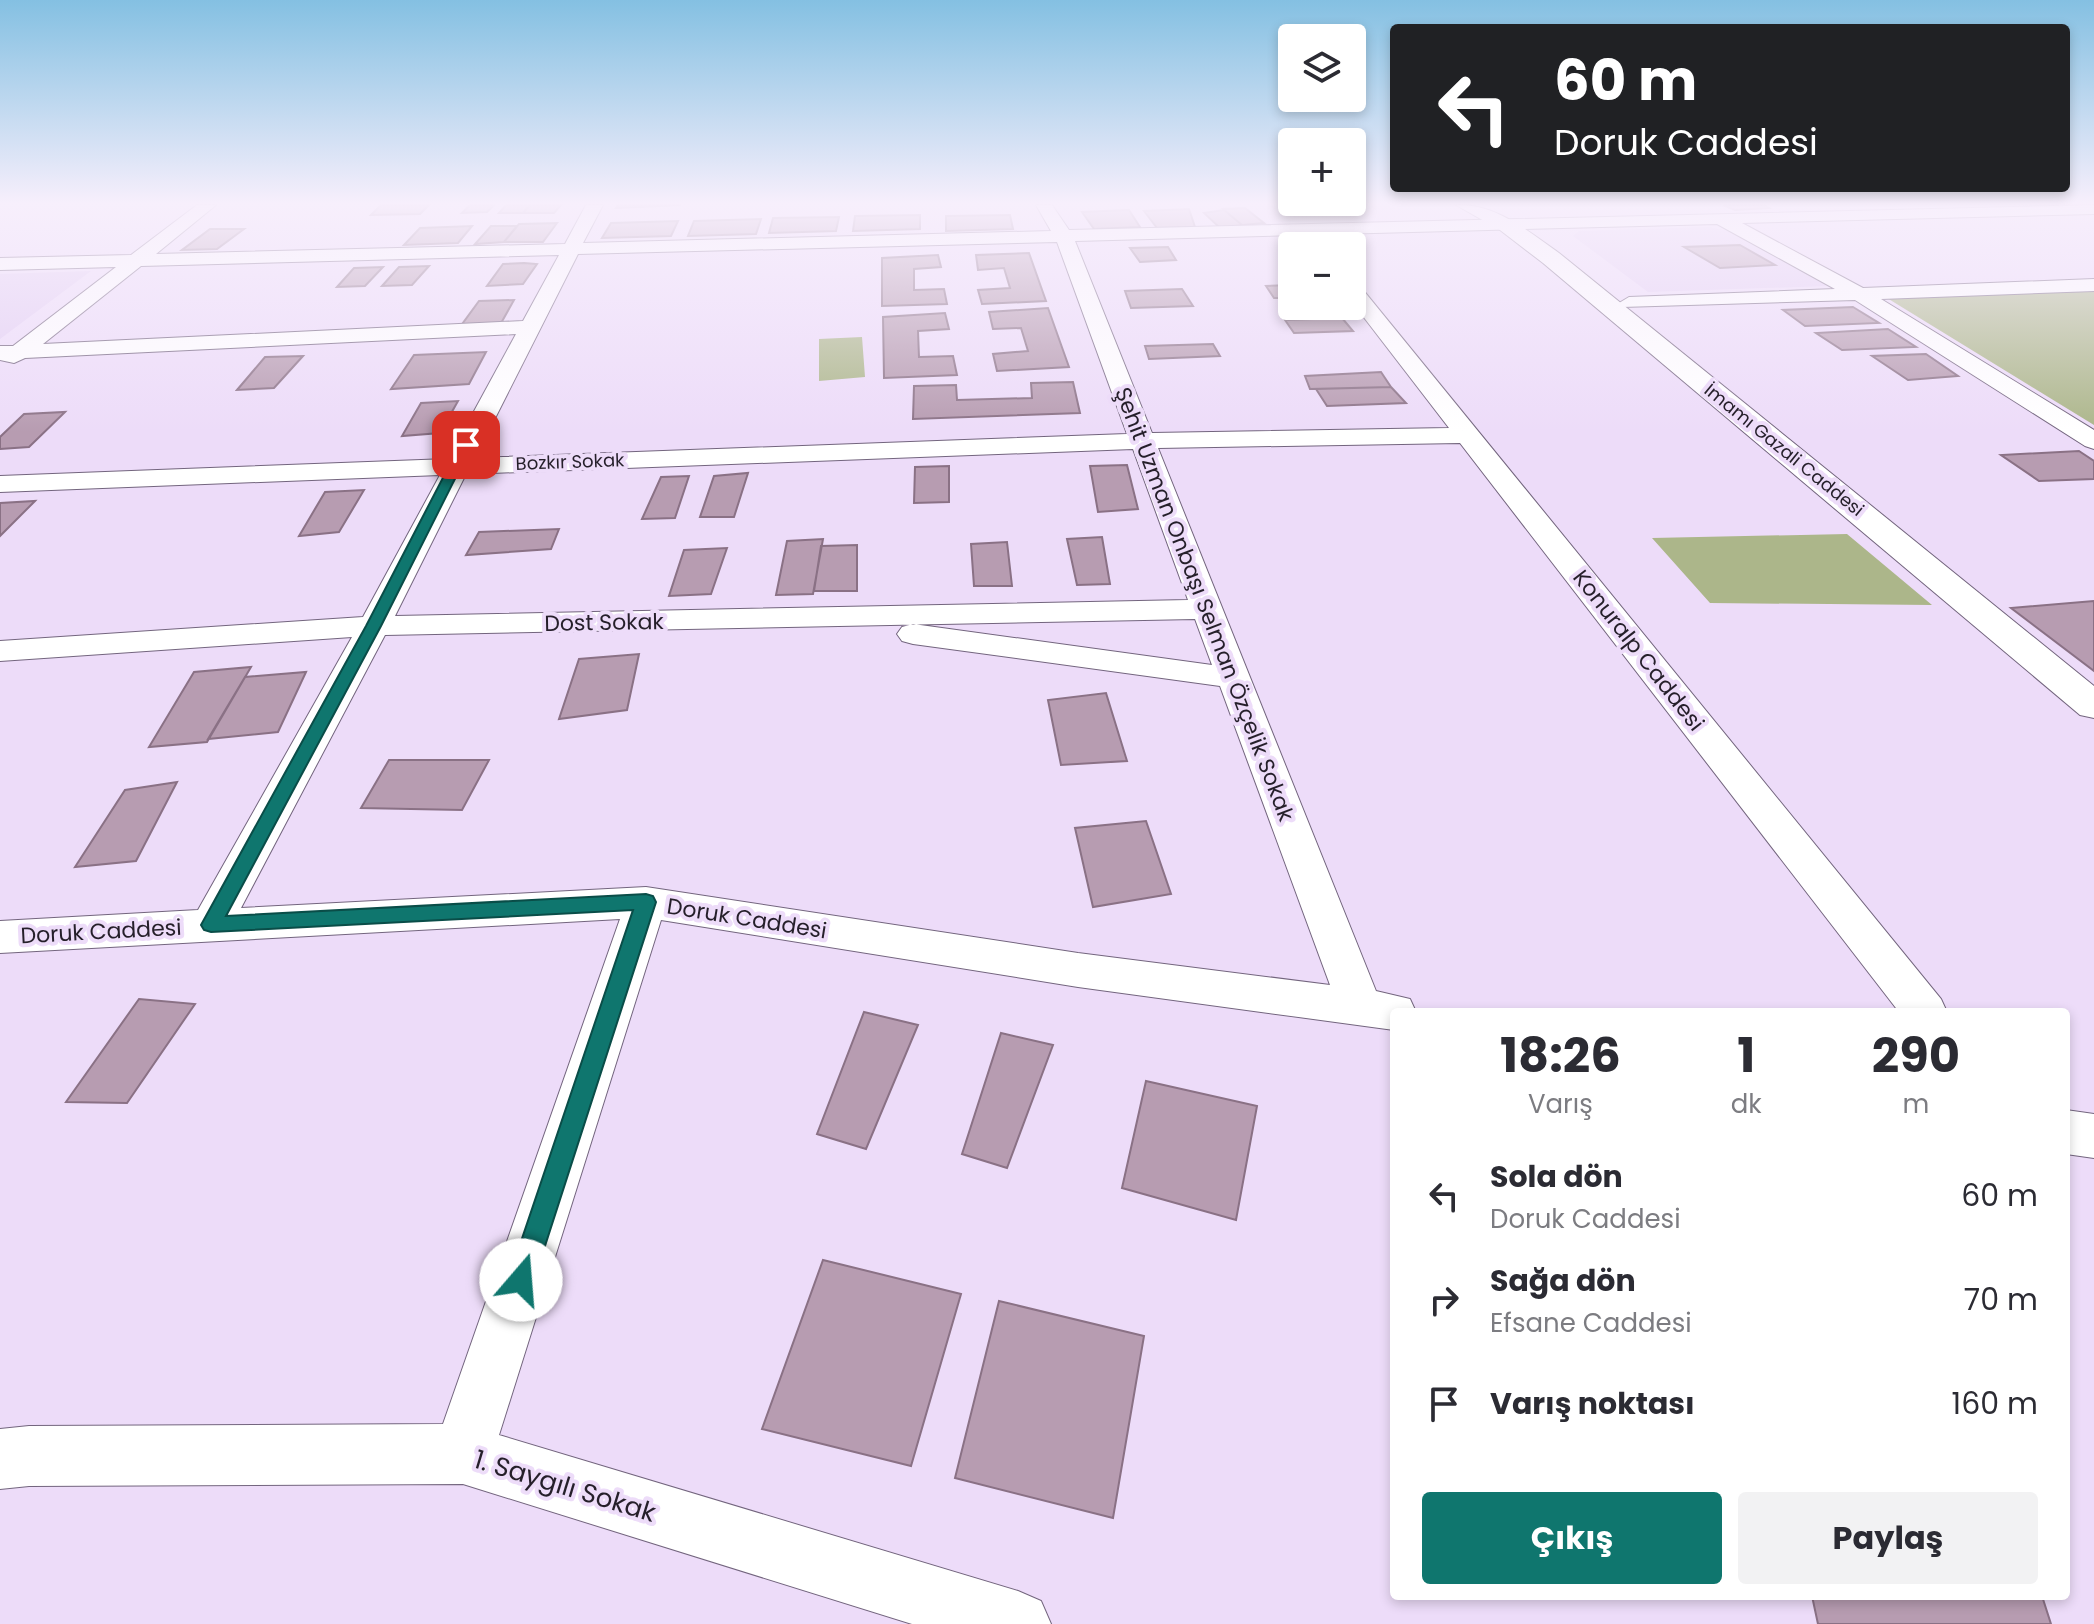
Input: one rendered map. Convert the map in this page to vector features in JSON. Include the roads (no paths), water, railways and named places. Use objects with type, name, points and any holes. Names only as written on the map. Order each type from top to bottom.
[{"type":"main road","name":"İmamı Gazali Caddesi","points":[[1579,281],[2094,706]]},
{"type":"main road","name":"İmamı Gazali Caddesi","points":[[1597,281],[1629,303],[2094,677]]},
{"type":"street","points":[[0,367],[10,352],[107,281]]},
{"type":"street","points":[[211,925],[374,626],[553,281]]},
{"type":"street","name":"Şehit Uzman Onbaşı Selman Özçelik Sokak","points":[[1080,281],[1235,678],[1377,1009]]},
{"type":"street","points":[[1834,281],[2094,441]]},
{"type":"street","points":[[1629,303],[2094,285]]},
{"type":"street","name":"Konuralp Caddesi","points":[[1366,307],[1922,1008]]},
{"type":"street","points":[[10,352],[530,327]]},
{"type":"street","name":"Bozkır Sokak","points":[[0,465],[461,456],[1136,430],[1468,435]]},
{"type":"street","name":"Bozkır Sokak","points":[[0,484],[461,456]]},
{"type":"street","name":"Dost Sokak","points":[[0,651],[374,626],[1208,609]]},
{"type":"street","points":[[798,618],[1235,678]]},
{"type":"street","points":[[463,1454],[646,902]]},
{"type":"street","name":"Doruk Caddesi","points":[[0,937],[646,902],[1078,970],[1377,1009]]},
{"type":"street","points":[[2070,1133],[2094,1136]]},
{"type":"street","name":"1. Saygılı Sokak","points":[[0,1459],[29,1456],[463,1454],[1018,1624]]}]
